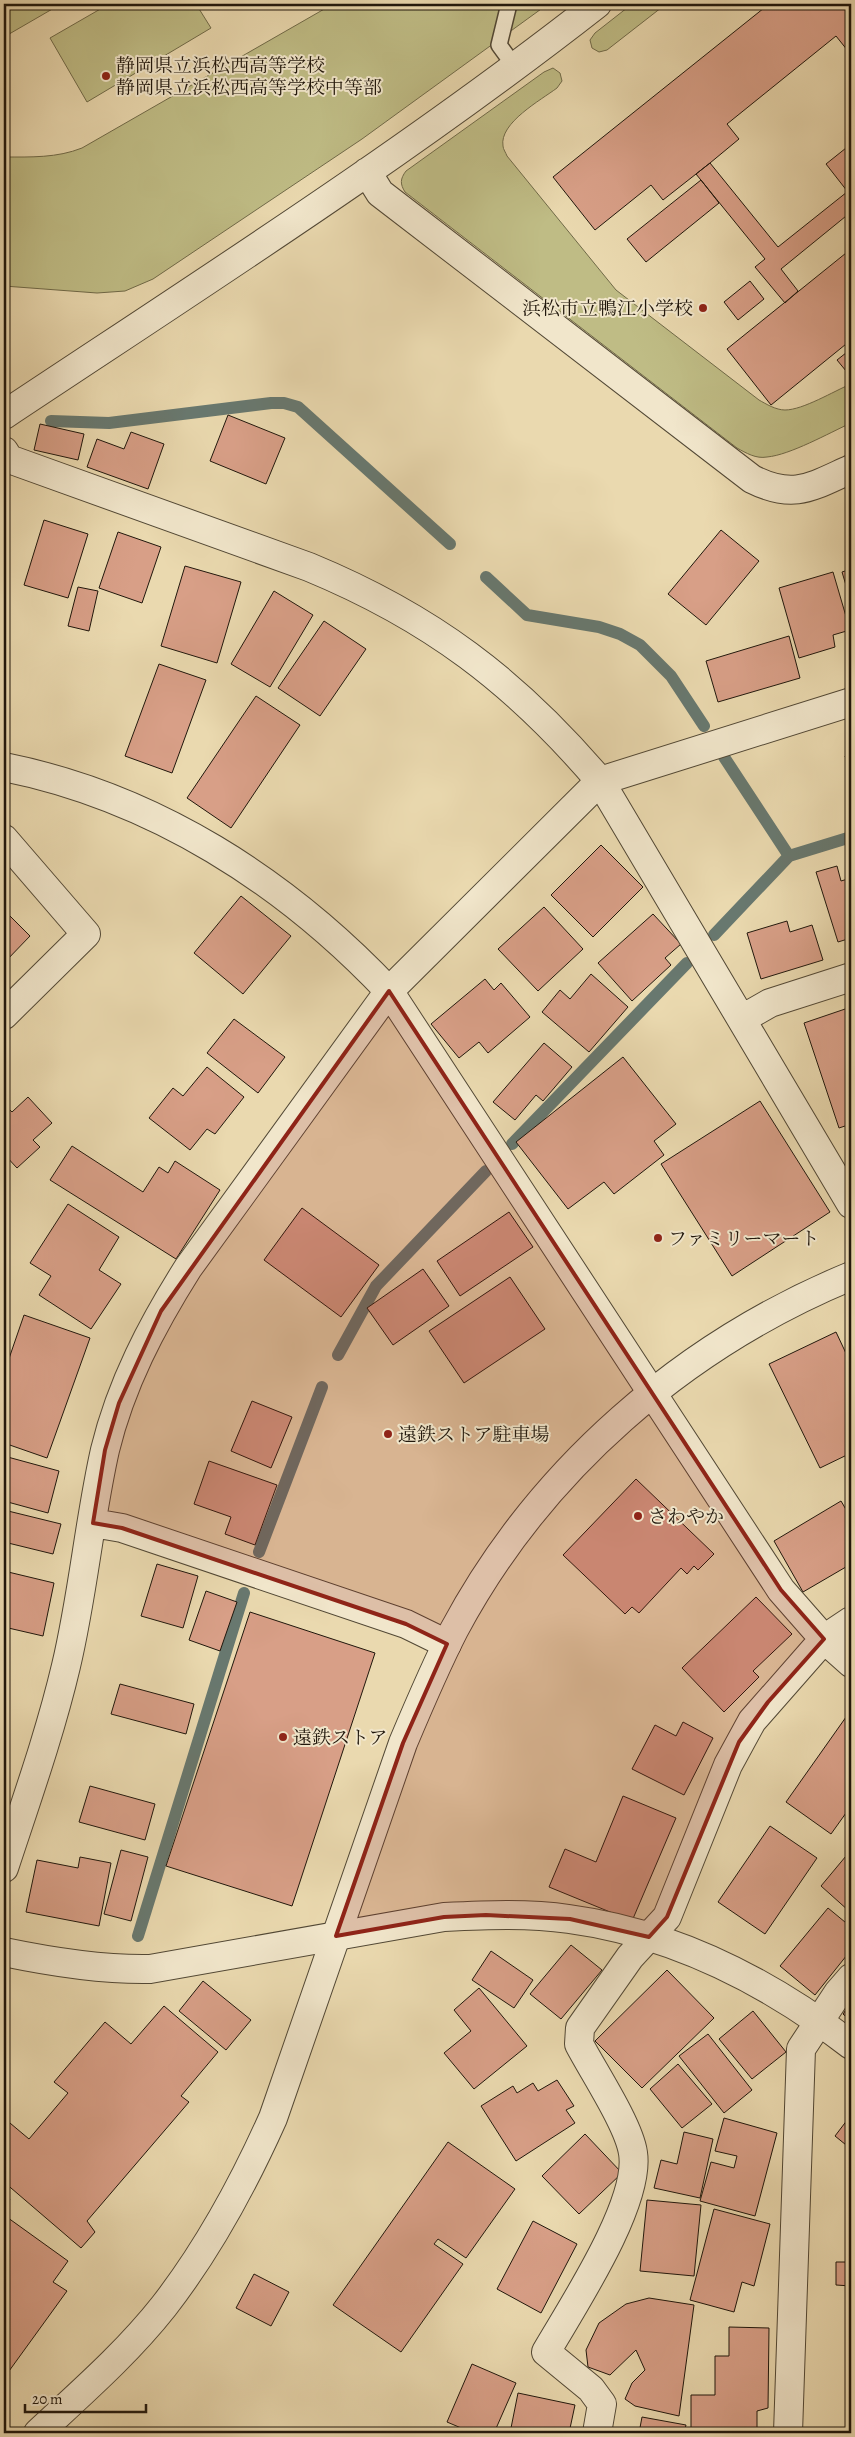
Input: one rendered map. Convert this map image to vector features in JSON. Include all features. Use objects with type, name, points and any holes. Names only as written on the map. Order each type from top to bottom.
[{"type":"street","points":[[4,415],[367,172],[516,67],[597,4]]},
{"type":"street","points":[[367,172],[380,192],[752,478],[771,488],[793,491],[814,485],[851,469]]},
{"type":"street","points":[[4,451],[9,459],[309,567],[380,599],[447,638],[509,686],[565,740],[600,781],[851,1204]]},
{"type":"street","points":[[4,1868],[43,1751],[66,1665],[105,1450],[120,1402],[138,1356],[161,1311],[188,1268],[389,991],[600,781],[851,702]]},
{"type":"street","points":[[4,767],[64,782],[110,798],[199,839],[249,870],[319,923],[389,991],[781,1590],[824,1639],[851,1663]]},
{"type":"street","points":[[4,839],[86,934],[4,1014]]},
{"type":"street","points":[[742,1019],[770,1002],[851,977]]},
{"type":"street","points":[[38,2433],[126,2348],[163,2307],[195,2264],[225,2217],[250,2169],[273,2118],[403,1744],[427,1685],[447,1644],[488,1574],[524,1523],[571,1468],[652,1393],[708,1352],[762,1318],[851,1276]]},
{"type":"street","points":[[93,1523],[122,1528],[387,1618],[412,1627],[447,1644]]},
{"type":"street","points":[[597,2433],[602,2404],[591,2389],[546,2352],[602,2256],[629,2192],[634,2172],[633,2152],[627,2133],[579,2044],[580,2028],[630,1957],[667,1917],[728,1764],[739,1742],[768,1702],[824,1639],[851,1621]]},
{"type":"street","points":[[4,1952],[39,1959],[105,1967],[150,1969],[435,1918],[486,1914],[570,1919],[649,1937],[730,1969],[820,2021],[851,2045]]},
{"type":"street","points":[[788,2433],[801,2049],[838,1993],[851,1978]]},
{"type":"lane","points":[[509,4],[499,45],[516,67]]},
{"type":"highlighted area","points":[[389,991],[781,1590],[824,1639],[768,1702],[739,1742],[667,1917],[649,1937],[570,1919],[486,1915],[444,1917],[336,1936],[403,1743],[447,1644],[406,1624],[122,1528],[93,1523],[105,1450],[119,1403],[161,1311]]},
{"type":"shaded area","points":[[4,4],[61,4],[4,37]]},
{"type":"shaded area","points":[[109,4],[196,4],[211,28],[87,102],[50,38]]},
{"type":"shaded area","points":[[333,4],[548,4],[362,139],[153,279],[125,291],[97,293],[4,286],[4,157],[34,157],[63,154],[82,148]]},
{"type":"shaded area","points":[[632,4],[666,4],[607,50],[599,52],[592,48],[590,40],[595,33]]},
{"type":"shaded area","points":[[553,68],[560,73],[562,81],[557,88],[514,121],[504,137],[503,147],[507,156],[616,290],[759,400],[775,408],[785,410],[801,407],[851,384],[851,423],[798,448],[776,455],[759,457],[744,452],[405,192],[401,182],[406,171],[544,72]]},
{"type":"building","points":[[769,4],[851,4],[851,48],[848,51],[836,36],[727,124],[739,139],[710,163],[663,200],[651,185],[595,230],[553,177]]},
{"type":"building","points":[[851,144],[851,196],[826,164]]},
{"type":"building","points":[[710,163],[778,247],[847,192],[851,196],[851,212],[781,269],[798,291],[785,303],[755,267],[765,259],[696,174]]},
{"type":"building","points":[[701,180],[719,203],[646,262],[627,239]]},
{"type":"building","points":[[851,249],[851,340],[771,405],[727,349]]},
{"type":"building","points":[[750,281],[764,299],[738,320],[724,302]]},
{"type":"building","points":[[851,349],[851,377],[837,360]]},
{"type":"building","points":[[228,415],[285,438],[266,484],[210,461]]},
{"type":"building","points":[[40,424],[84,434],[78,460],[34,450]]},
{"type":"building","points":[[131,432],[164,444],[148,489],[87,467],[97,439],[124,449]]},
{"type":"building","points":[[44,520],[88,534],[68,598],[24,585]]},
{"type":"building","points":[[721,530],[759,561],[706,625],[668,594]]},
{"type":"building","points":[[118,532],[161,547],[142,603],[99,588]]},
{"type":"building","points":[[185,566],[241,582],[217,663],[161,646]]},
{"type":"building","points":[[851,569],[851,602],[842,572]]},
{"type":"building","points":[[833,572],[850,630],[833,635],[835,647],[799,658],[779,588]]},
{"type":"building","points":[[78,587],[98,591],[89,631],[68,626]]},
{"type":"building","points":[[274,591],[313,615],[270,687],[231,664]]},
{"type":"building","points":[[324,621],[366,649],[320,716],[278,688]]},
{"type":"building","points":[[789,636],[800,678],[718,702],[706,661]]},
{"type":"building","points":[[159,664],[206,680],[172,773],[125,756]]},
{"type":"building","points":[[256,696],[300,725],[231,828],[187,798]]},
{"type":"building","points":[[851,754],[851,774],[845,756]]},
{"type":"building","points":[[601,845],[643,887],[593,937],[551,895]]},
{"type":"building","points":[[837,866],[841,881],[851,878],[851,938],[838,942],[816,872]]},
{"type":"building","points":[[241,896],[291,936],[243,994],[194,953]]},
{"type":"building","points":[[544,907],[583,949],[538,991],[498,949]]},
{"type":"building","points":[[4,910],[30,936],[4,963]]},
{"type":"building","points":[[653,914],[681,944],[665,958],[671,965],[632,1001],[598,963]]},
{"type":"building","points":[[787,921],[790,932],[812,925],[823,960],[761,979],[747,933]]},
{"type":"building","points":[[591,974],[628,1007],[589,1052],[542,1012],[560,990],[570,999]]},
{"type":"building","points":[[485,979],[494,990],[501,983],[530,1017],[488,1053],[479,1042],[459,1058],[431,1024]]},
{"type":"building","points":[[851,1007],[851,1124],[839,1128],[804,1023]]},
{"type":"building","points":[[234,1019],[285,1057],[258,1093],[207,1053]]},
{"type":"building","points":[[544,1043],[572,1067],[543,1101],[536,1095],[515,1120],[493,1102]]},
{"type":"building","points":[[623,1057],[676,1124],[654,1141],[664,1155],[614,1194],[604,1182],[568,1209],[516,1142]]},
{"type":"building","points":[[207,1067],[244,1097],[215,1134],[207,1129],[190,1150],[149,1118],[173,1088],[183,1096]]},
{"type":"building","points":[[28,1097],[52,1123],[33,1140],[40,1147],[17,1168],[4,1154],[4,1111],[8,1108],[12,1112]]},
{"type":"building","points":[[760,1101],[830,1212],[732,1276],[661,1164]]},
{"type":"building","points":[[72,1146],[143,1192],[159,1167],[168,1173],[175,1161],[220,1190],[176,1259],[50,1180]]},
{"type":"building","points":[[68,1204],[119,1237],[99,1270],[121,1284],[91,1329],[39,1295],[51,1276],[30,1263]]},
{"type":"building","points":[[302,1208],[379,1265],[341,1317],[264,1260]]},
{"type":"building","points":[[509,1212],[533,1247],[460,1296],[437,1261]]},
{"type":"building","points":[[423,1269],[449,1306],[393,1345],[367,1308]]},
{"type":"building","points":[[510,1277],[545,1329],[464,1383],[429,1331]]},
{"type":"building","points":[[24,1315],[90,1338],[47,1458],[4,1443],[4,1373]]},
{"type":"building","points":[[836,1332],[851,1364],[851,1453],[820,1468],[769,1364]]},
{"type":"building","points":[[252,1401],[292,1417],[271,1468],[231,1451]]},
{"type":"building","points":[[4,1456],[59,1471],[48,1513],[4,1501]]},
{"type":"building","points":[[209,1461],[277,1485],[255,1545],[225,1534],[231,1517],[194,1504]]},
{"type":"building","name":"さわやか","points":[[636,1479],[714,1554],[698,1570],[694,1566],[687,1574],[681,1568],[639,1613],[632,1607],[625,1614],[563,1555]]},
{"type":"building","points":[[841,1501],[851,1518],[851,1564],[803,1592],[774,1541]]},
{"type":"building","points":[[4,1510],[61,1524],[53,1554],[4,1542]]},
{"type":"building","points":[[157,1564],[198,1576],[183,1628],[141,1616]]},
{"type":"building","points":[[4,1571],[54,1583],[43,1636],[4,1627]]},
{"type":"building","points":[[206,1591],[237,1602],[220,1651],[189,1640]]},
{"type":"building","points":[[756,1597],[792,1634],[753,1671],[759,1677],[724,1712],[682,1668]]},
{"type":"building","points":[[250,1612],[375,1653],[292,1906],[166,1866]]},
{"type":"building","points":[[120,1684],[194,1704],[186,1734],[111,1714]]},
{"type":"building","points":[[851,1710],[851,1806],[831,1834],[786,1802]]},
{"type":"building","points":[[683,1722],[713,1738],[684,1795],[632,1769],[655,1725],[676,1736]]},
{"type":"building","points":[[90,1786],[155,1804],[145,1840],[79,1822]]},
{"type":"building","points":[[623,1796],[676,1818],[632,1921],[549,1887],[565,1849],[596,1862]]},
{"type":"building","points":[[770,1826],[817,1858],[765,1934],[718,1902]]},
{"type":"building","points":[[121,1850],[148,1857],[131,1921],[104,1914]]},
{"type":"building","points":[[851,1850],[851,1908],[849,1911],[821,1886]]},
{"type":"building","points":[[80,1857],[111,1863],[99,1926],[26,1912],[37,1860],[78,1868]]},
{"type":"building","points":[[828,1908],[851,1927],[851,1950],[815,1995],[780,1966]]},
{"type":"building","points":[[571,1945],[602,1970],[561,2019],[530,1994]]},
{"type":"building","points":[[491,1951],[533,1980],[514,2008],[472,1980]]},
{"type":"building","points":[[667,1970],[714,2018],[642,2088],[595,2041]]},
{"type":"building","points":[[203,1981],[251,2020],[226,2050],[179,2011]]},
{"type":"building","points":[[479,1988],[527,2046],[474,2089],[444,2053],[471,2031],[454,2010]]},
{"type":"building","points":[[851,2003],[851,2021],[843,2014]]},
{"type":"building","points":[[164,2006],[218,2052],[181,2096],[189,2102],[87,2221],[95,2232],[81,2248],[4,2182],[4,2118],[29,2139],[68,2093],[54,2082],[105,2022],[131,2044]]},
{"type":"building","points":[[753,2011],[786,2052],[752,2079],[719,2039]]},
{"type":"building","points":[[708,2034],[752,2090],[724,2113],[679,2056]]},
{"type":"building","points":[[678,2064],[712,2104],[682,2128],[650,2089]]},
{"type":"building","points":[[557,2080],[574,2106],[566,2110],[575,2123],[516,2161],[481,2106],[513,2086],[517,2093],[533,2083],[538,2091]]},
{"type":"building","points":[[851,2115],[851,2149],[835,2136]]},
{"type":"building","points":[[724,2118],[777,2133],[755,2216],[700,2201],[711,2162],[734,2168],[737,2156],[715,2151]]},
{"type":"building","points":[[684,2132],[713,2139],[700,2198],[654,2188],[661,2160],[677,2164]]},
{"type":"building","points":[[585,2134],[622,2173],[579,2214],[542,2176]]},
{"type":"building","points":[[448,2142],[515,2189],[466,2258],[438,2239],[434,2244],[463,2264],[401,2352],[333,2305]]},
{"type":"building","points":[[4,2194],[10,2199],[4,2208]]},
{"type":"building","points":[[647,2200],[701,2205],[694,2276],[640,2271]]},
{"type":"building","points":[[714,2209],[770,2224],[754,2286],[742,2282],[734,2312],[690,2300]]},
{"type":"building","points":[[4,2215],[68,2261],[53,2282],[67,2291],[4,2378]]},
{"type":"building","points":[[533,2221],[577,2244],[541,2313],[497,2289]]},
{"type":"building","points":[[836,2262],[851,2262],[851,2286],[836,2285]]},
{"type":"building","points":[[254,2274],[289,2292],[271,2326],[236,2308]]},
{"type":"building","points":[[649,2298],[694,2305],[679,2416],[635,2406],[625,2399],[632,2383],[645,2370],[636,2350],[610,2375],[588,2367],[586,2350],[599,2323],[626,2304]]},
{"type":"building","points":[[729,2327],[769,2328],[768,2408],[757,2411],[757,2430],[691,2430],[691,2395],[715,2395],[715,2356],[729,2356]]},
{"type":"building","points":[[472,2364],[516,2383],[494,2433],[473,2433],[447,2422]]},
{"type":"building","points":[[518,2393],[575,2405],[569,2433],[510,2433]]},
{"type":"building","points":[[642,2417],[686,2425],[684,2433],[639,2433]]},
{"type":"waterway","points":[[51,421],[109,423],[271,403],[284,403],[298,407],[450,544]]},
{"type":"waterway","points":[[486,577],[527,615],[599,627],[620,634],[640,645],[671,676],[704,726]]},
{"type":"waterway","points":[[724,757],[789,856]]},
{"type":"waterway","points":[[714,935],[789,856],[851,837]]},
{"type":"waterway","points":[[512,1144],[687,963]]},
{"type":"waterway","points":[[338,1355],[376,1286],[486,1171]]},
{"type":"waterway","points":[[259,1552],[322,1387]]},
{"type":"waterway","points":[[138,1936],[244,1593]]},
{"type":"place","name":"静岡県立浜松西高等学校 静岡県立浜松西高等学校中等部","points":[[106,76]]},
{"type":"place","name":"浜松市立鴨江小学校","points":[[703,308]]},
{"type":"place","name":"ファミリーマート","points":[[658,1238]]},
{"type":"place","name":"遠鉄ストア駐車場","points":[[388,1434]]},
{"type":"place","name":"さわやか","points":[[638,1516]]},
{"type":"place","name":"遠鉄ストア","points":[[283,1737]]}]
